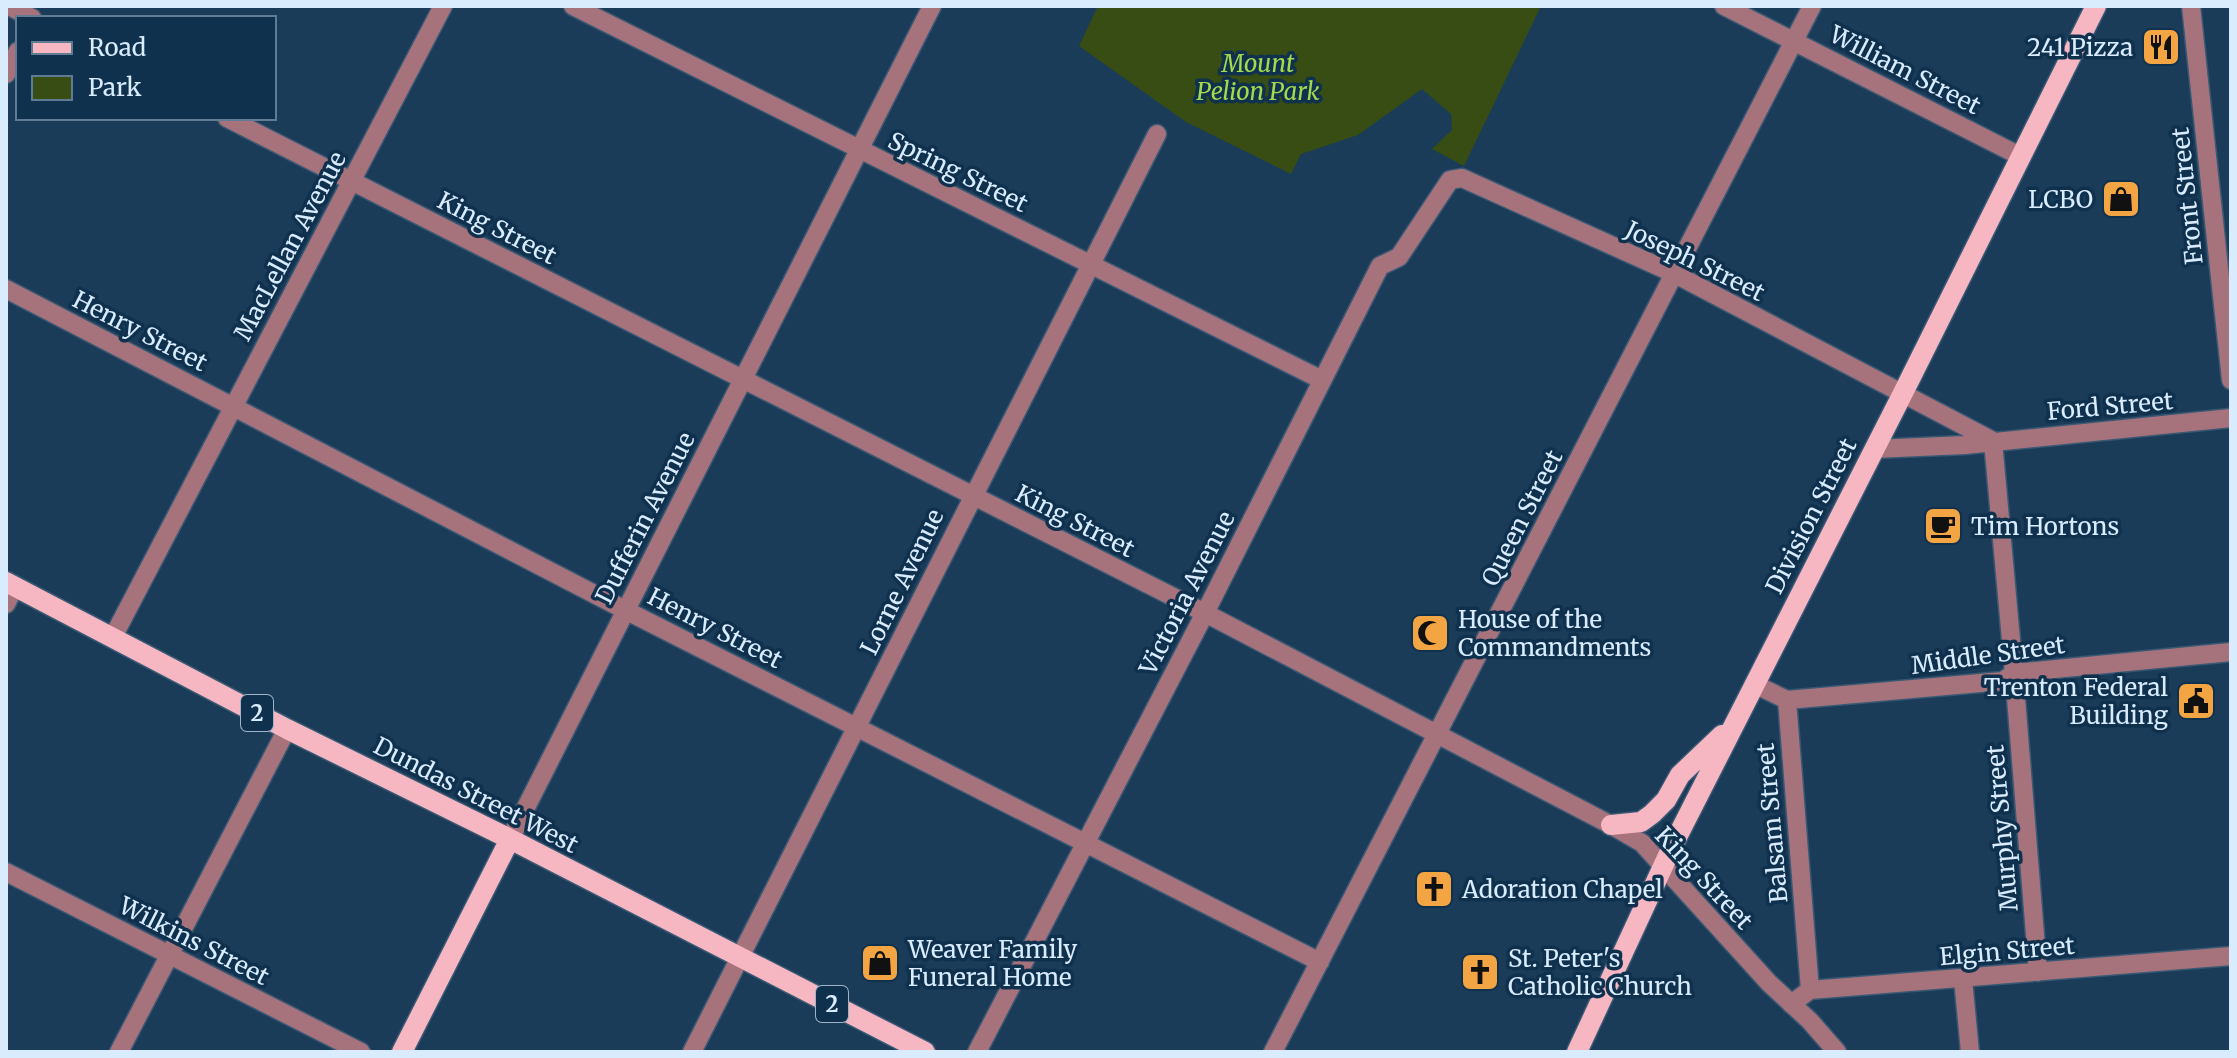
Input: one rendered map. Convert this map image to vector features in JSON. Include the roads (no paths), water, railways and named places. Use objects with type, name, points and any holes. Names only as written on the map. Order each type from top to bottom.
[{"type":"main road","name":"Division Street","points":[[1577,1052],[1663,865],[2096,6]]},
{"type":"main road","name":"Dundas Street West","points":[[9,591],[113,637],[287,729],[510,839],[925,1052]]},
{"type":"main road","points":[[1611,825],[1641,822],[1652,814],[1666,800],[1680,775],[1734,724]]},
{"type":"main road","name":"Dufferin Avenue","points":[[402,1052],[510,839]]},
{"type":"street","points":[[9,6],[30,16]]},
{"type":"street","name":"MacLellan Avenue","points":[[113,637],[443,6]]},
{"type":"street","name":"Spring Street","points":[[573,6],[1322,380]]},
{"type":"street","name":"Dufferin Avenue","points":[[510,839],[932,6]]},
{"type":"street","name":"William Street","points":[[1724,6],[2020,156]]},
{"type":"street","name":"Queen Street","points":[[1273,1052],[1812,6]]},
{"type":"street","name":"Front Street","points":[[2191,6],[2231,380]]},
{"type":"street","points":[[6,74],[16,55]]},
{"type":"street","name":"King Street","points":[[231,120],[1205,613],[1611,825],[1642,843],[1833,1050]]},
{"type":"street","name":"Lorne Avenue","points":[[692,1052],[1157,134]]},
{"type":"street","name":"Joseph Street","points":[[1462,178],[1673,273],[1902,395]]},
{"type":"street","name":"Victoria Avenue","points":[[977,1052],[1205,613],[1380,266],[1399,257],[1444,186],[1450,180],[1462,178]]},
{"type":"street","name":"Henry Street","points":[[6,289],[627,611],[1320,962]]},
{"type":"street","points":[[1902,395],[1993,441]]},
{"type":"street","name":"Ford Street","points":[[1874,449],[1965,445],[2231,418]]},
{"type":"street","name":"Murphy Street","points":[[1993,441],[2038,972]]},
{"type":"street","name":"Middle Street","points":[[1787,700],[2003,681],[2014,673],[2231,652]]},
{"type":"street","points":[[1754,684],[1787,700]]},
{"type":"street","name":"Balsam Street","points":[[1787,700],[1810,990]]},
{"type":"street","points":[[119,1052],[287,729]]},
{"type":"street","name":"Wilkins Street","points":[[6,872],[361,1052]]},
{"type":"street","name":"Elgin Street","points":[[1810,990],[2231,956]]},
{"type":"street","points":[[1963,979],[1970,1052]]},
{"type":"street","points":[[1791,1004],[1810,990]]},
{"type":"place","name":"241 Pizza","points":[[2161,47]]},
{"type":"place","name":"LCBO","points":[[2121,199]]},
{"type":"place","name":"Tim Hortons","points":[[1943,526]]},
{"type":"place","name":"House of the Commandments","points":[[1430,633]]},
{"type":"place","name":"Trenton Federal Building","points":[[2196,701]]},
{"type":"place","name":"Adoration Chapel","points":[[1434,889]]},
{"type":"place","name":"Weaver Family Funeral Home","points":[[880,963]]},
{"type":"place","name":"St. Peter's Catholic Church","points":[[1480,972]]},
{"type":"park label","name":"Mount Pelion Park","points":[[1258,77]]}]
